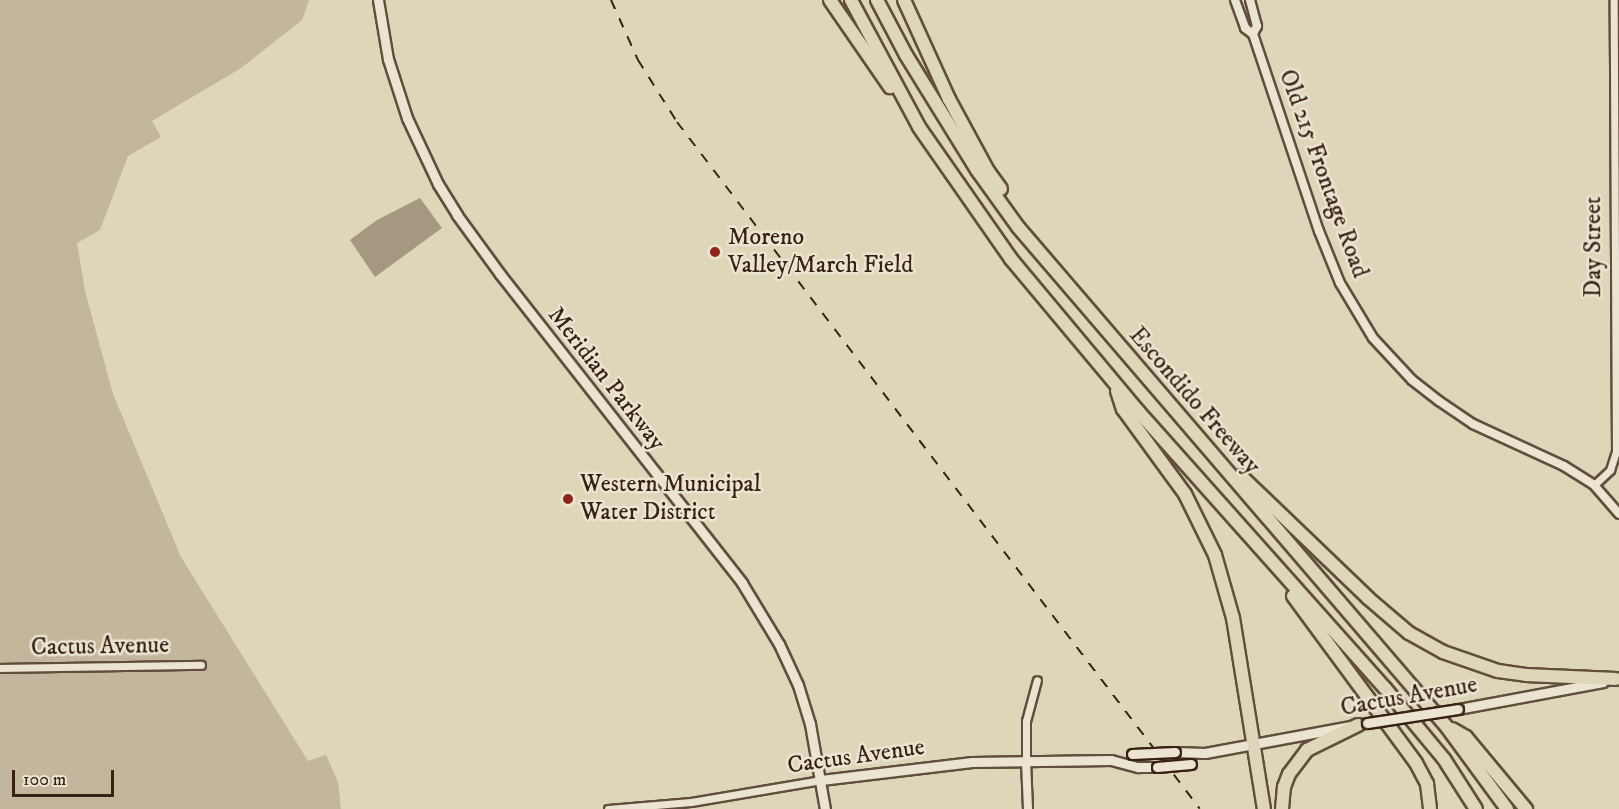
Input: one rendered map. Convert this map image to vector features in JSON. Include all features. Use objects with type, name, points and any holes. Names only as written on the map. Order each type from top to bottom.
[{"type":"highway","points":[[830,0],[919,127]]},
{"type":"highway","name":"Escondido Freeway","points":[[851,0],[919,127],[1011,259],[1115,384],[1444,759],[1476,809]]},
{"type":"highway","name":"Escondido Freeway","points":[[877,0],[906,55],[977,170],[1018,227],[1079,301],[1446,726],[1507,809]]},
{"type":"highway","points":[[904,0],[949,99],[988,171],[1079,301]]},
{"type":"highway","points":[[1115,384],[1123,409],[1185,494],[1215,555],[1231,609],[1264,809]]},
{"type":"highway","points":[[1187,424],[1368,598],[1409,633],[1443,652],[1498,671],[1526,675],[1617,679]]},
{"type":"highway","points":[[1238,523],[1416,763],[1426,784],[1430,809]]},
{"type":"highway","points":[[1282,809],[1284,786],[1289,774],[1306,750],[1362,724]]},
{"type":"highway","points":[[1446,726],[1466,737],[1526,809]]},
{"type":"main road","name":"Meridian Parkway","points":[[378,0],[388,59],[398,92],[416,140],[438,184],[500,274],[756,605],[779,644],[798,685],[810,724],[825,809]]},
{"type":"main road","name":"Cactus Avenue","points":[[1111,760],[1132,754],[1205,753],[1617,679]]},
{"type":"main road","name":"Cactus Avenue","points":[[821,780],[932,765],[1111,760],[1138,767],[1191,764],[1205,753]]},
{"type":"street","name":"Old 215 Frontage Road","points":[[1235,0],[1245,28],[1253,33],[1319,231],[1340,283],[1373,338],[1412,380],[1473,424],[1564,466],[1594,485],[1619,514]]},
{"type":"street","name":"Old 215 Frontage Road","points":[[1250,0],[1257,26],[1253,33]]},
{"type":"street","name":"Day Street","points":[[1594,485],[1610,470],[1616,452],[1614,0]]},
{"type":"street","name":"Cactus Avenue","points":[[0,669],[201,665]]},
{"type":"street","points":[[1028,809],[1026,761],[1028,713],[1037,680]]},
{"type":"street","name":"Cactus Avenue","points":[[608,809],[691,802],[821,780]]},
{"type":"shaded area","points":[[0,0],[309,0],[302,20],[241,68],[152,121],[161,137],[128,156],[100,230],[77,243],[85,291],[113,394],[181,557],[308,761],[326,755],[338,782],[341,809],[0,809]]},
{"type":"shaded area","points":[[420,198],[442,228],[375,277],[350,240],[377,220]]},
{"type":"railway","points":[[611,0],[638,60],[677,122],[1200,809]]},
{"type":"place","name":"Moreno Valley/March Field","points":[[715,252]]},
{"type":"place","name":"Western Municipal Water District","points":[[568,499]]}]
